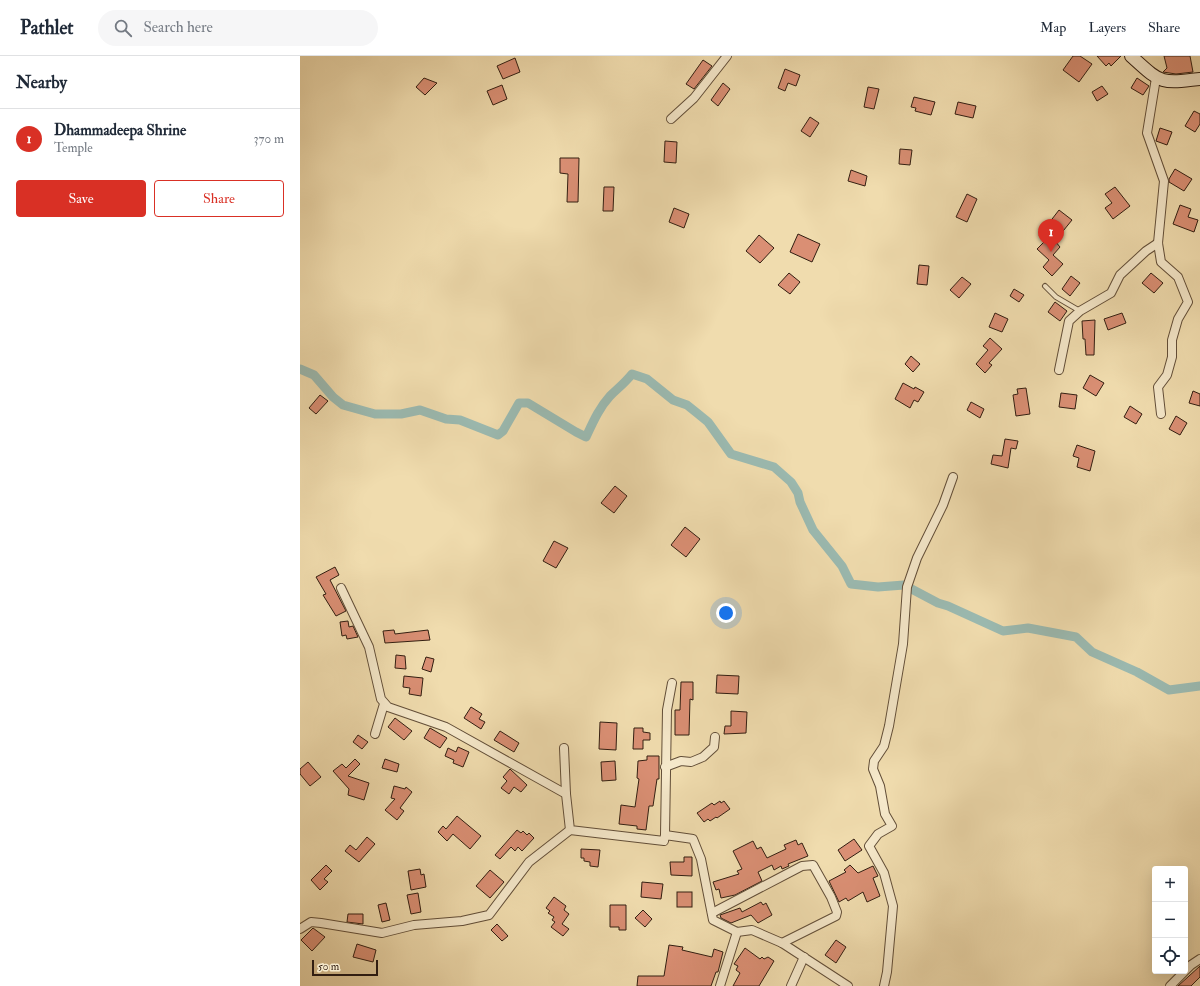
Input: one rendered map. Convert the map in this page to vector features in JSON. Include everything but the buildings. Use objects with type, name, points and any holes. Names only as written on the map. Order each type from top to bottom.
[{"type":"street","points":[[671,119],[694,98],[727,56]]},
{"type":"street","points":[[1131,56],[1156,78],[1174,82],[1200,79]]},
{"type":"street","points":[[1156,78],[1147,133],[1164,181],[1158,243],[1161,262],[1178,277],[1188,302],[1178,319],[1172,340],[1172,357],[1167,374],[1158,387],[1161,414]]},
{"type":"street","points":[[1059,370],[1069,321],[1080,311],[1111,293],[1120,275],[1146,251],[1158,243]]},
{"type":"street","points":[[884,986],[887,972],[892,906],[884,874],[869,846],[878,834],[892,826],[885,814],[880,786],[873,769],[874,762],[884,746],[888,726],[903,644],[907,587],[917,558],[943,505],[953,477]]},
{"type":"street","points":[[341,588],[368,647],[381,699],[384,704],[388,707],[446,728],[566,794]]},
{"type":"street","points":[[300,929],[312,922],[382,933],[414,925],[462,921],[488,915],[530,862],[570,830],[664,841],[667,710],[672,683]]},
{"type":"street","points":[[375,734],[384,704]]},
{"type":"street","points":[[665,767],[681,761],[691,762],[703,757],[714,747],[715,738]]},
{"type":"street","points":[[564,748],[566,794],[570,830]]},
{"type":"street","points":[[665,835],[693,839],[701,859],[713,920],[737,932],[752,930],[782,943],[848,986]]},
{"type":"street","points":[[712,913],[802,866],[813,866],[831,896],[838,912],[836,916],[782,943]]},
{"type":"street","points":[[720,986],[737,932]]},
{"type":"street","points":[[791,986],[804,957]]},
{"type":"street","points":[[1170,986],[1191,965],[1200,959]]},
{"type":"lane","points":[[1046,286],[1056,297],[1080,311]]},
{"type":"waterway","points":[[300,369],[314,375],[333,397],[343,405],[375,414],[401,414],[420,410],[446,419],[460,420],[498,435],[503,431],[519,403],[528,403],[586,437],[596,415],[603,405],[632,374],[647,379],[673,400],[687,405],[708,422],[731,454],[774,467],[791,482],[798,493],[800,502],[813,530],[842,566],[851,584],[878,587],[904,585],[938,603],[948,606],[1003,631],[1028,628],[1076,637],[1092,652],[1137,672],[1169,690],[1200,686]]},
{"type":"place","name":"Dhammadeepa Shrine","points":[[1051,252]]}]
